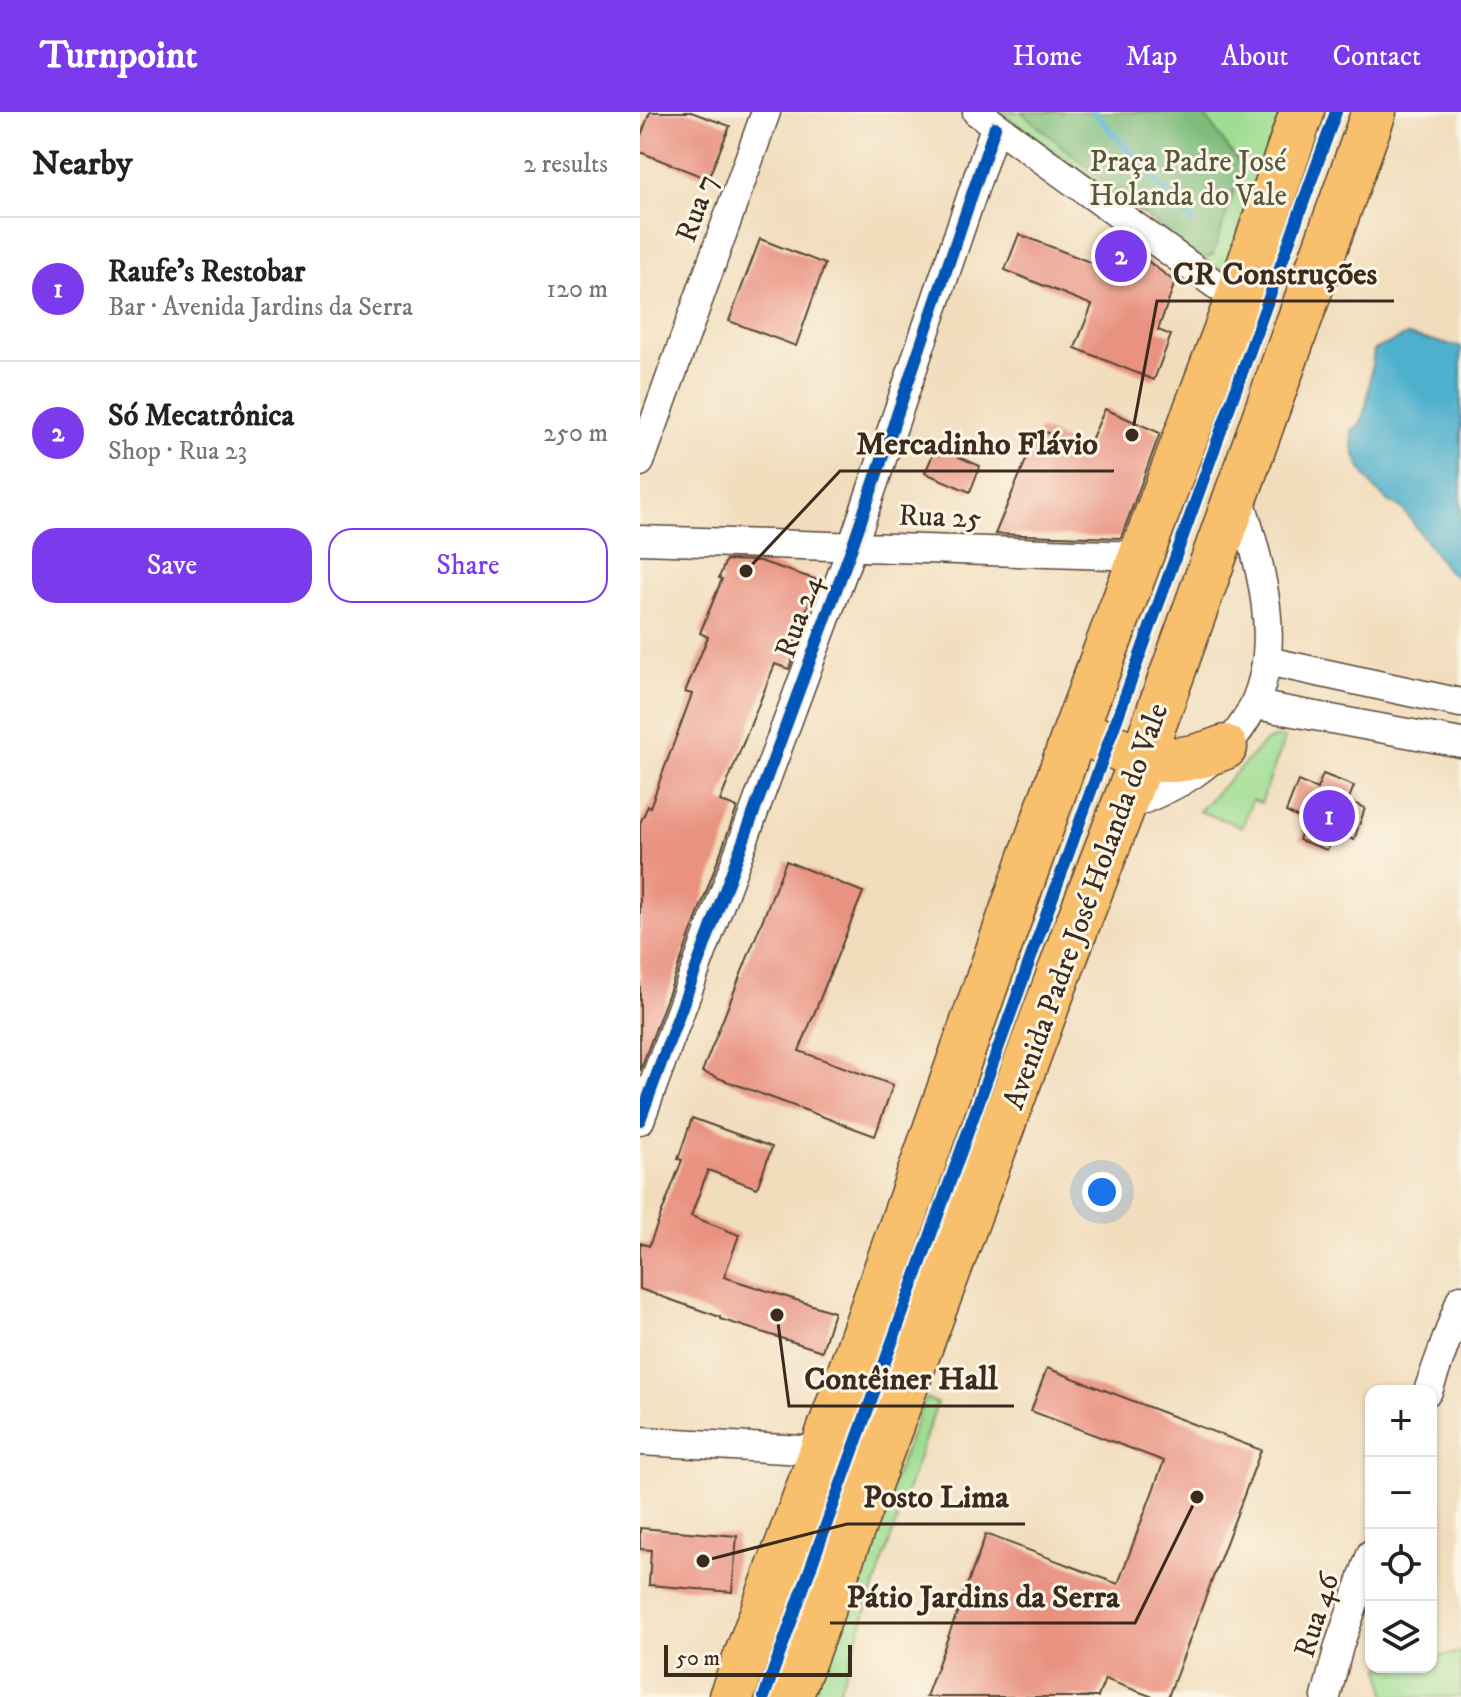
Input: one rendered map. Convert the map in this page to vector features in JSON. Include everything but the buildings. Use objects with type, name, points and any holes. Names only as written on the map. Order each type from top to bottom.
[{"type":"main road","points":[[731,1697],[822,1451],[1076,729],[1237,300],[1302,112]]},
{"type":"main road","name":"Avenida Padre José Holanda do Vale","points":[[790,1697],[1142,758],[1374,112]]},
{"type":"main road","points":[[1076,729],[1142,758],[1162,762],[1182,761],[1225,747]]},
{"type":"street","name":"Rua 7","points":[[640,462],[766,112]]},
{"type":"street","points":[[986,119],[1237,300]]},
{"type":"street","name":"Rua 24","points":[[640,1120],[852,547],[986,119]]},
{"type":"street","points":[[1122,809],[1190,776],[1225,747],[1256,705],[1267,661],[1264,589],[1237,489]]},
{"type":"street","name":"Rua 25","points":[[640,540],[1143,556]]},
{"type":"street","points":[[1267,661],[1461,703]]},
{"type":"street","points":[[1256,705],[1461,743]]},
{"type":"street","points":[[1430,1385],[1461,1299]]},
{"type":"street","points":[[640,1441],[822,1451]]},
{"type":"street","name":"Rua 46","points":[[1326,1697],[1339,1646],[1365,1571]]},
{"type":"green space","name":"Praça Padre José Holanda do Vale","points":[[1000,112],[1282,112],[1227,266],[1222,272]]},
{"type":"green space","name":"Praça Padre José Holanda do Vale","points":[[1021,112],[1202,112],[1242,167],[1213,255],[1201,259],[1194,256]]},
{"type":"green space","points":[[1285,738],[1261,803],[1252,800],[1242,827],[1199,811],[1265,742]]},
{"type":"green space","points":[[925,1398],[937,1403],[837,1697],[812,1697]]},
{"type":"green space","points":[[1461,1652],[1461,1697],[1386,1697],[1382,1673],[1437,1673],[1437,1657]]},
{"type":"water","points":[[1407,335],[1461,347],[1461,581],[1447,570],[1402,508],[1382,496],[1365,476],[1352,441],[1352,430],[1361,424],[1367,401],[1374,350]]},
{"type":"waterway","points":[[1094,112],[1193,222]]},
{"type":"cycle path","points":[[764,1697],[1336,112]]},
{"type":"cycle path","points":[[640,1120],[852,547],[995,127]]},
{"type":"place","name":"Só Mecatrônica","points":[[1121,256]]},
{"type":"place","name":"CR Construções","points":[[1132,435]]},
{"type":"place","name":"Mercadinho Flávio","points":[[746,571]]},
{"type":"place","name":"Raufe's Restobar","points":[[1329,816]]},
{"type":"place","name":"Contêiner Hall","points":[[777,1315]]},
{"type":"place","name":"Pátio Jardins da Serra","points":[[1197,1497]]},
{"type":"place","name":"Posto Lima","points":[[703,1561]]}]
